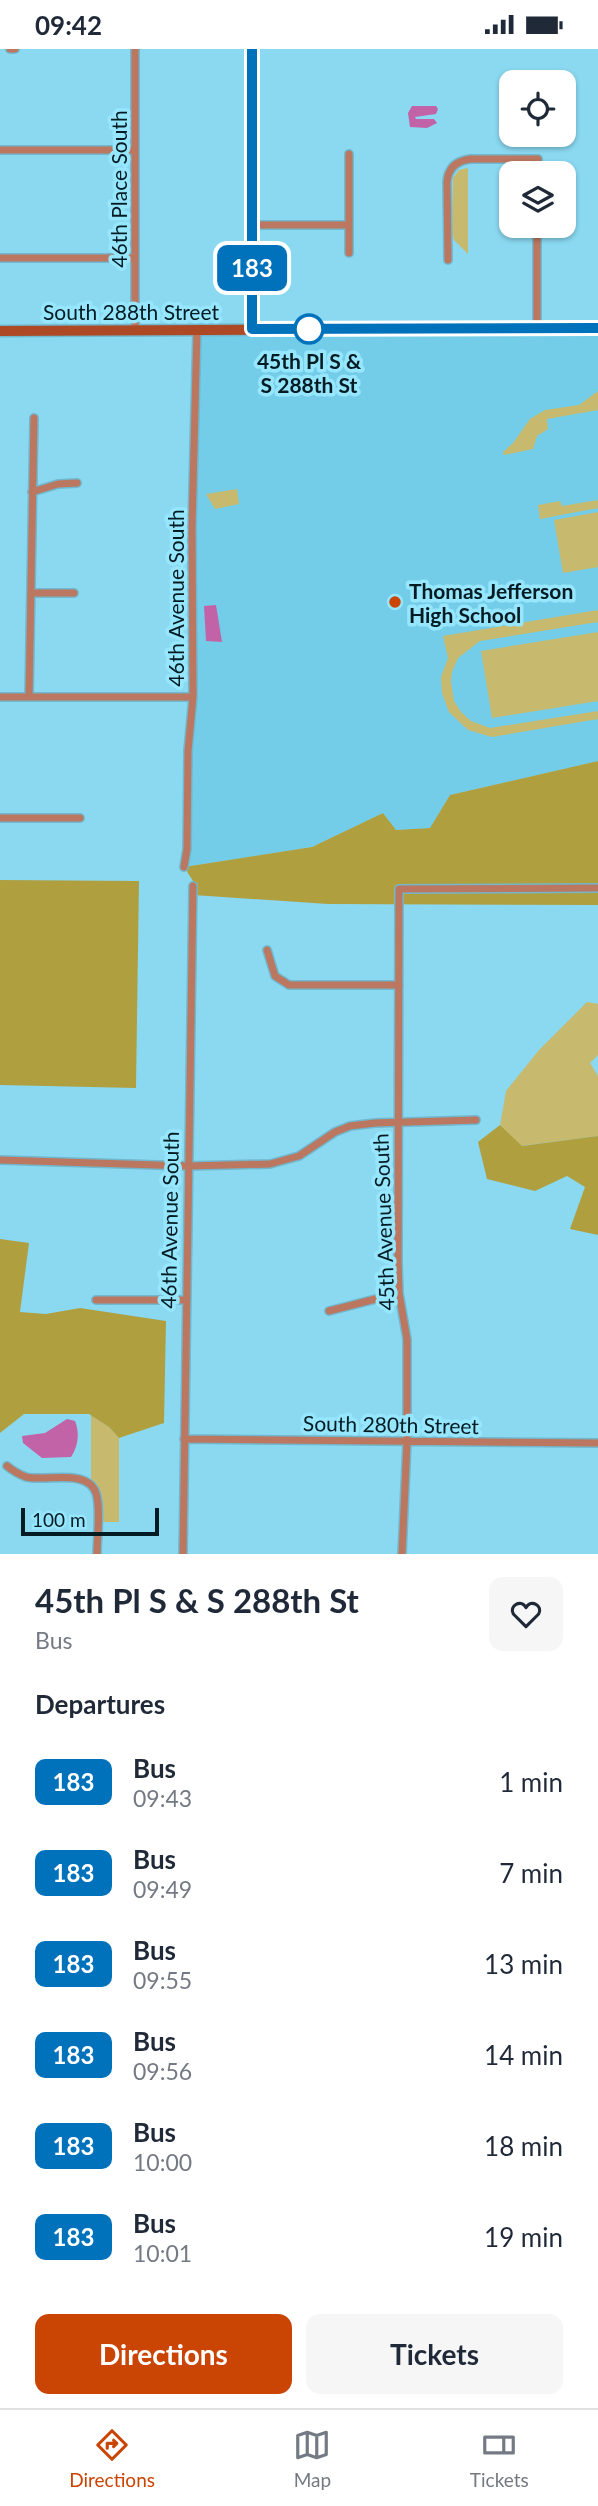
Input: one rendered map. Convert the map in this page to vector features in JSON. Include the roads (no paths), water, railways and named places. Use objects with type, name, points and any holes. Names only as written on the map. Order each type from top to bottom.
[{"type":"main road","name":"South 288th Street","points":[[0,331],[598,328]]},
{"type":"street","name":"46th Place South","points":[[135,49],[135,330]]},
{"type":"street","points":[[252,49],[252,329]]},
{"type":"street","points":[[0,151],[135,150]]},
{"type":"street","points":[[349,154],[349,253]]},
{"type":"street","points":[[448,260],[448,173],[457,163],[470,159],[537,161]]},
{"type":"street","points":[[252,225],[349,225]]},
{"type":"street","points":[[537,238],[537,328]]},
{"type":"street","points":[[0,258],[135,258]]},
{"type":"street","name":"46th Avenue South","points":[[184,867],[187,849],[188,751],[193,697],[192,528],[197,329]]},
{"type":"street","points":[[29,697],[34,418]]},
{"type":"street","points":[[32,492],[58,484],[77,484]]},
{"type":"street","points":[[31,593],[74,593]]},
{"type":"street","points":[[0,697],[193,697]]},
{"type":"street","points":[[0,818],[80,818]]},
{"type":"street","name":"46th Avenue South","points":[[183,1554],[193,886]]},
{"type":"street","name":"45th Avenue South","points":[[402,1554],[407,1442],[407,1339],[399,1293],[399,889],[598,888]]},
{"type":"street","points":[[267,950],[275,976],[289,985],[399,985]]},
{"type":"street","points":[[0,1160],[256,1165],[299,1156],[335,1132],[350,1126],[476,1120]]},
{"type":"street","points":[[329,1311],[399,1293]]},
{"type":"street","points":[[96,1300],[185,1300]]},
{"type":"street","name":"South 280th Street","points":[[184,1439],[598,1443]]},
{"type":"street","points":[[7,1466],[27,1477],[83,1479],[92,1486],[97,1500],[97,1554]]},
{"type":"place","name":"45th Pl S & S 288th St","points":[[309,329]]},
{"type":"place","name":"Thomas Jefferson High School","points":[[395,602]]}]
